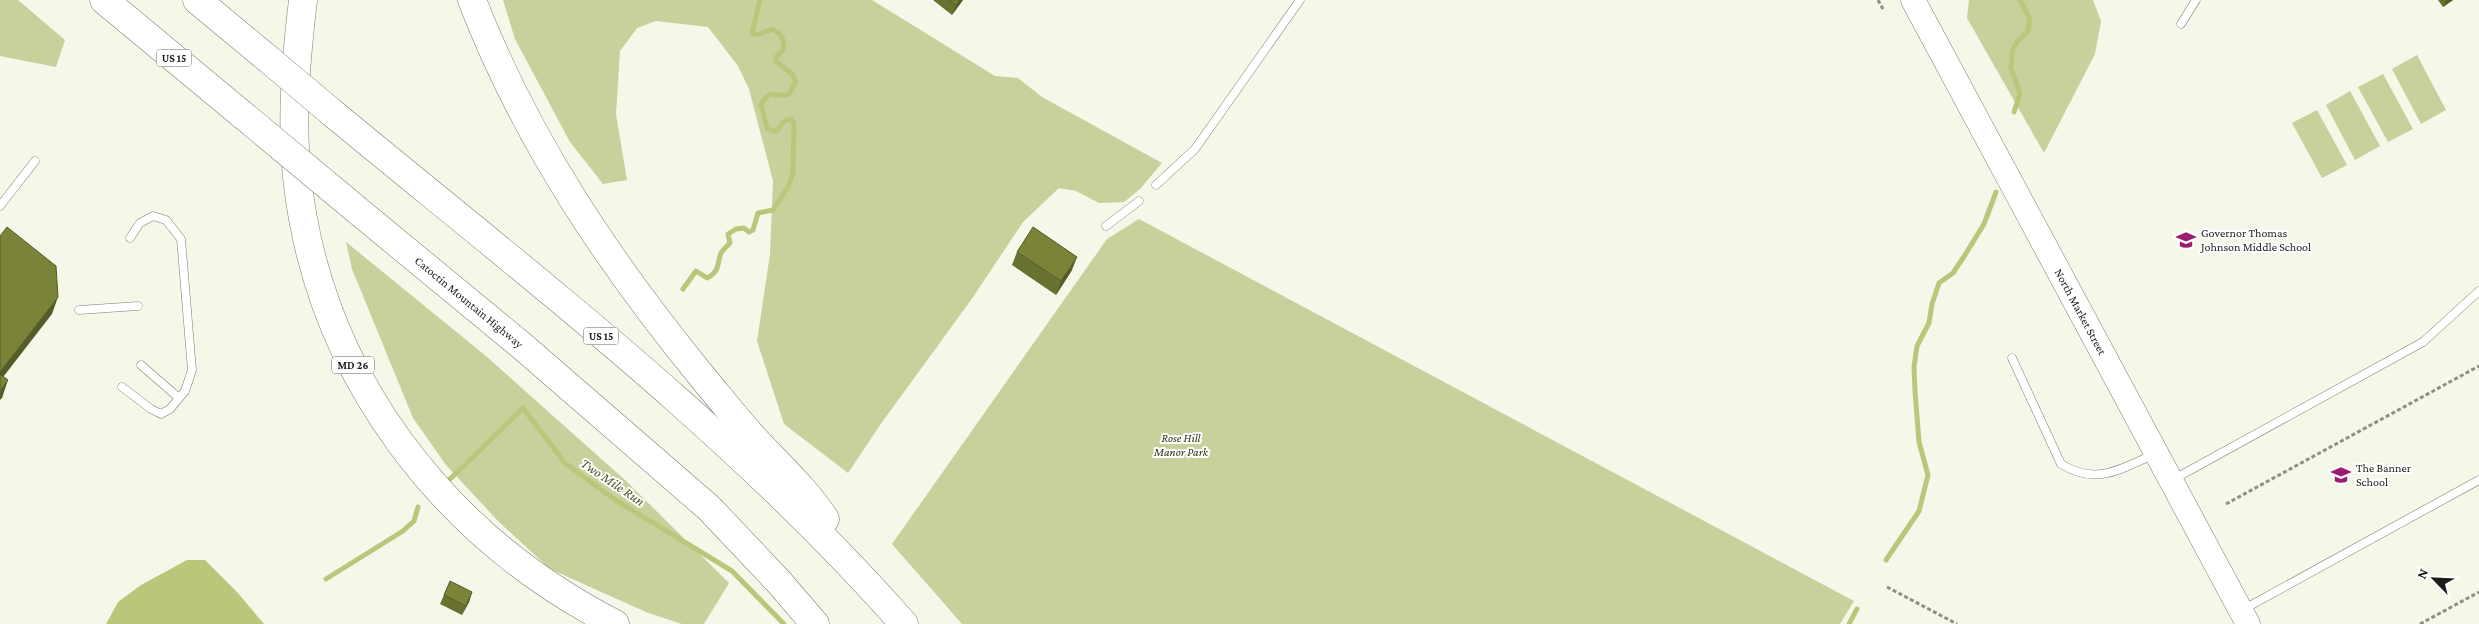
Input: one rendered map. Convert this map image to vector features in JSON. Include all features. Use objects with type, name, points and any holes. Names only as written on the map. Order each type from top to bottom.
[{"type":"highway","name":"Catoctin Mountain Highway","points":[[104,0],[529,352],[709,508],[815,624]]},
{"type":"highway","name":"US 15","points":[[198,0],[670,395],[792,506],[860,575],[904,624]]},
{"type":"highway","name":"MD 26","points":[[303,0],[295,93],[294,130],[297,178],[312,256],[340,335],[356,372],[399,442],[461,515],[481,534],[535,576],[564,596],[615,624]]},
{"type":"highway","points":[[472,0],[505,79],[529,125],[594,234],[626,281],[705,380],[749,433],[813,501],[860,575]]},
{"type":"main road","name":"North Market Street","points":[[1913,0],[2244,617]]},
{"type":"lane","points":[[1156,185],[1196,149],[1300,0]]},
{"type":"lane","points":[[2181,24],[2196,0]]},
{"type":"lane","points":[[0,206],[35,161]]},
{"type":"lane","points":[[1106,226],[1139,201]]},
{"type":"lane","points":[[122,387],[151,409],[162,414],[170,409],[185,391],[192,370],[181,239],[166,220],[153,216],[140,223],[130,238]]},
{"type":"lane","points":[[2172,480],[2423,342],[2479,291]]},
{"type":"lane","points":[[80,310],[138,306]]},
{"type":"lane","points":[[2012,358],[2061,464],[2076,474],[2094,476],[2120,469],[2157,453]]},
{"type":"lane","points":[[141,365],[179,398]]},
{"type":"lane","points":[[2244,617],[2479,480]]},
{"type":"path","points":[[1878,0],[1883,9]]},
{"type":"path","points":[[2226,504],[2479,366]]},
{"type":"path","points":[[1887,587],[1957,624]]},
{"type":"path","points":[[2420,624],[2479,592]]},
{"type":"green space","points":[[0,0],[18,0],[65,40],[56,67],[0,56]]},
{"type":"green space","points":[[503,0],[872,0],[995,76],[1018,78],[1042,97],[1162,163],[1140,189],[1124,202],[1099,203],[1076,191],[1059,188],[1023,222],[971,300],[880,425],[848,473],[784,424],[757,341],[770,254],[773,181],[749,89],[738,66],[708,27],[656,21],[637,28],[620,51],[616,114],[627,180],[603,184],[570,142],[515,39]]},
{"type":"green space","points":[[1969,0],[2093,0],[2101,21],[2095,54],[2044,153],[1967,18]]},
{"type":"green space","points":[[2417,55],[2446,110],[2421,124],[2392,69]]},
{"type":"green space","points":[[2383,74],[2413,129],[2388,142],[2358,87]]},
{"type":"green space","points":[[2350,91],[2380,146],[2355,160],[2326,105]]},
{"type":"green space","points":[[2317,110],[2347,165],[2322,178],[2292,123]]},
{"type":"green space","name":"Rose Hill Manor Park","points":[[1139,219],[1854,601],[1840,624],[962,624],[892,544],[1107,239]]},
{"type":"green space","points":[[346,242],[486,356],[625,480],[729,583],[704,624],[682,624],[646,612],[550,569],[499,522],[446,465],[413,418],[352,269]]},
{"type":"shaded area","points":[[187,560],[205,560],[237,592],[264,624],[106,624],[118,602],[141,585]]},
{"type":"building","points":[[949,0],[960,0],[956,5]]},
{"type":"building","points":[[7,227],[56,266],[58,297],[0,372],[0,236]]},
{"type":"building","points":[[1033,227],[1077,257],[1061,281],[1017,252]]},
{"type":"building","points":[[0,374],[8,380],[0,391]]},
{"type":"building","points":[[450,581],[472,592],[466,606],[444,595]]},
{"type":"waterway","name":"Two Mile Run","points":[[683,289],[696,271],[707,278],[714,273],[721,253],[730,243],[728,234],[736,229],[744,228],[749,232],[753,230],[758,213],[773,210],[788,187],[793,173],[794,124],[792,119],[785,121],[778,130],[773,131],[767,128],[761,105],[770,94],[789,94],[796,82],[793,75],[776,61],[776,57],[784,49],[783,39],[780,34],[772,29],[757,35],[752,33],[760,0]]},
{"type":"waterway","points":[[2014,112],[2020,94],[2011,68],[2012,51],[2017,42],[2028,31],[2030,19],[2020,0]]},
{"type":"waterway","points":[[1886,560],[1919,511],[1928,475],[1919,442],[1914,367],[1917,346],[1929,323],[1932,304],[1939,283],[1953,273],[1963,258],[1984,224],[1996,192]]},
{"type":"waterway","name":"Two Mile Run","points":[[448,481],[523,408],[565,463],[614,499],[732,571],[784,624]]},
{"type":"waterway","name":"Two Mile Run","points":[[326,579],[403,531],[414,521],[418,507]]},
{"type":"waterway","points":[[1849,624],[1857,609]]},
{"type":"place","name":"Governor Thomas Johnson Middle School","points":[[2186,240]]},
{"type":"place","name":"The Banner School","points":[[2341,475]]}]
